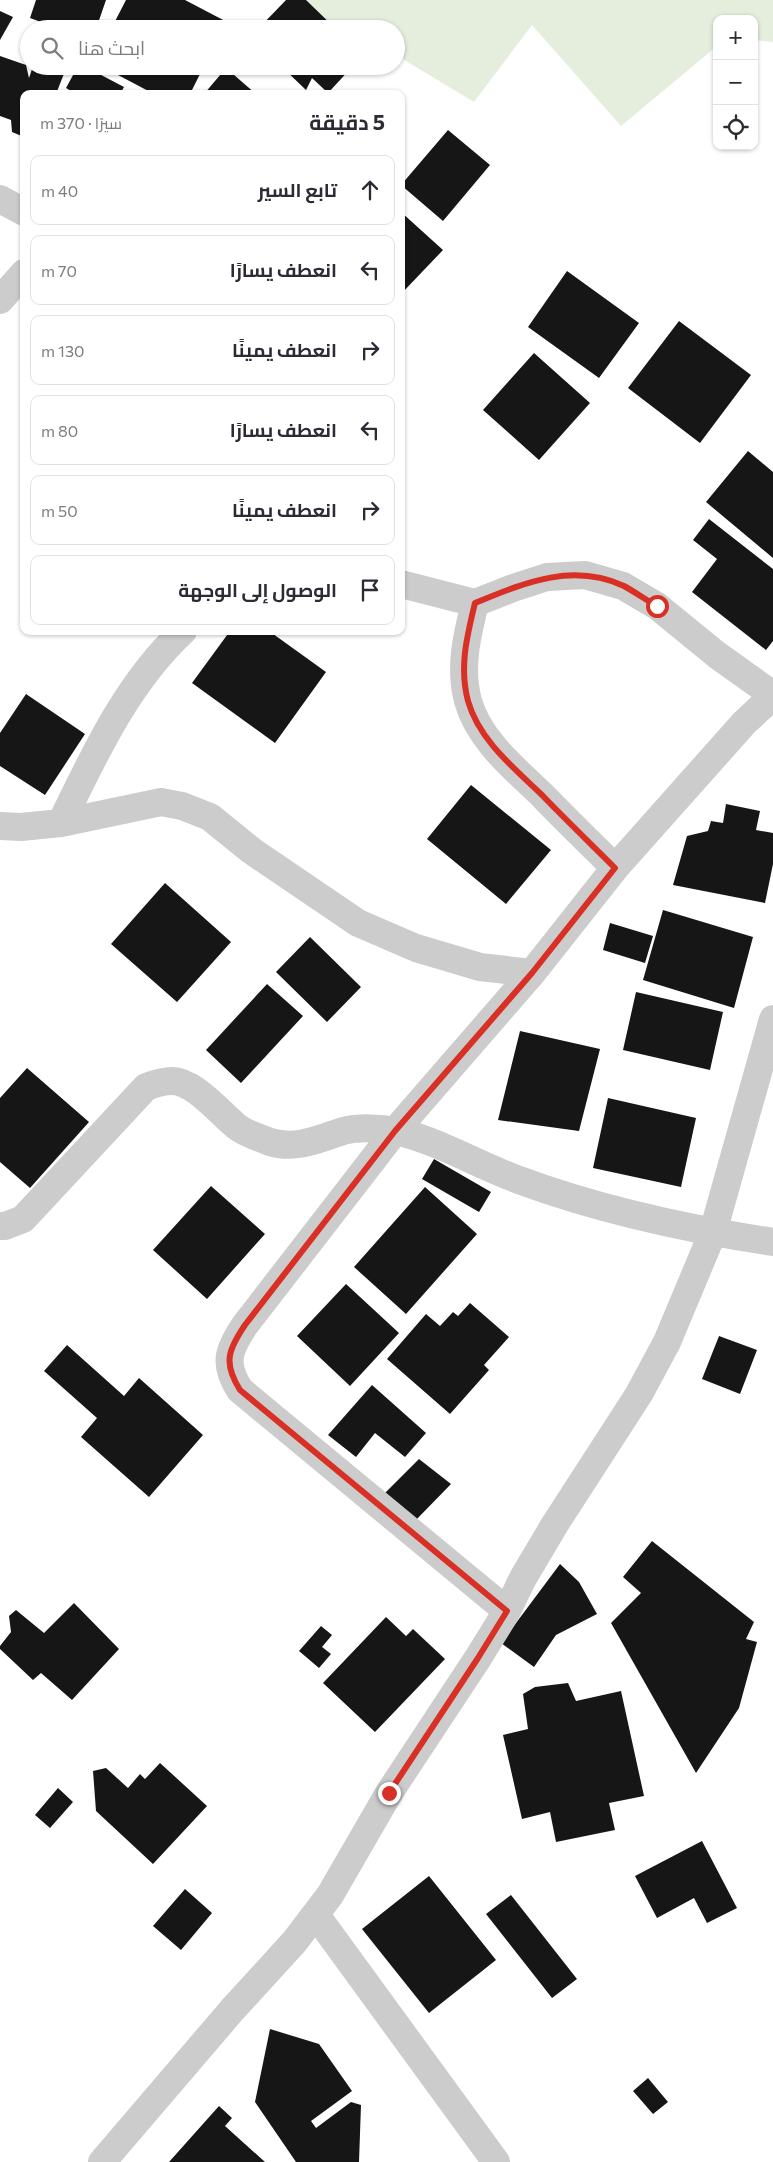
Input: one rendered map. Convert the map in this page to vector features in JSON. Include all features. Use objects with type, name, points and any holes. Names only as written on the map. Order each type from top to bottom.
[{"type":"street","points":[[0,199],[20,210]]},
{"type":"street","points":[[0,300],[20,278]]},
{"type":"street","points":[[405,585],[475,603],[547,577],[585,575],[623,586],[657,606],[717,655],[773,696],[744,723],[615,868],[532,973],[395,1131],[245,1325],[231,1349],[229,1365],[231,1376],[240,1390],[507,1611]]},
{"type":"street","points":[[475,603],[464,646],[464,674],[468,700],[476,720],[496,750],[615,868]]},
{"type":"street","points":[[61,823],[98,747],[139,680],[179,635]]},
{"type":"street","points":[[0,826],[21,827],[61,823],[161,802],[182,806],[210,817],[252,851],[358,923],[416,948],[480,967],[532,973]]},
{"type":"street","points":[[102,2162],[226,2017],[295,1942],[335,1888],[389,1793],[478,1658],[507,1611],[523,1578],[547,1537],[639,1394],[667,1342],[713,1232],[773,1019]]},
{"type":"street","points":[[0,1226],[6,1226],[23,1219],[146,1087],[173,1081],[192,1088],[238,1128],[271,1142],[293,1146],[322,1140],[344,1131],[367,1129],[395,1131],[419,1138],[528,1183],[624,1211],[713,1232],[773,1242]]},
{"type":"street","points":[[316,1914],[496,2162]]},
{"type":"green space","points":[[306,0],[773,0],[773,42],[758,40],[758,15],[713,15],[713,49],[621,126],[532,25],[474,102],[405,60],[405,20],[327,20]]},
{"type":"building","points":[[36,0],[106,0],[99,20],[35,20],[30,18]]},
{"type":"building","points":[[126,0],[185,0],[223,20],[116,20]]},
{"type":"building","points":[[286,0],[306,0],[327,20],[267,20]]},
{"type":"building","points":[[0,11],[13,17],[0,40]]},
{"type":"building","points":[[0,56],[20,63],[20,75],[28,75],[29,78],[30,75],[63,75],[58,90],[20,90],[20,135],[12,132],[11,120],[0,116]]},
{"type":"building","points":[[73,75],[101,75],[124,87],[122,90],[69,90],[66,88]]},
{"type":"building","points":[[118,75],[200,75],[192,90],[146,90]]},
{"type":"building","points":[[220,75],[234,75],[251,90],[207,90]]},
{"type":"building","points":[[290,75],[345,75],[331,90],[325,90],[312,78],[306,90]]},
{"type":"building","points":[[448,130],[490,165],[443,221],[405,188],[405,180]]},
{"type":"building","points":[[405,216],[443,250],[405,290]]},
{"type":"building","points":[[567,271],[639,323],[599,378],[528,327]]},
{"type":"building","points":[[679,321],[751,375],[700,443],[628,388]]},
{"type":"building","points":[[534,353],[590,403],[539,460],[483,410]]},
{"type":"building","points":[[748,451],[773,472],[773,558],[706,502]]},
{"type":"building","points":[[709,519],[773,569],[773,641],[766,650],[692,592],[717,559],[693,540]]},
{"type":"building","points":[[227,635],[275,635],[326,672],[275,743],[192,683]]},
{"type":"building","points":[[26,694],[85,734],[45,795],[0,766],[0,733]]},
{"type":"building","points":[[471,785],[551,850],[506,904],[427,839]]},
{"type":"building","points":[[726,804],[760,811],[756,830],[773,833],[773,864],[765,903],[673,885],[687,836],[708,831],[711,821],[723,823]]},
{"type":"building","points":[[165,883],[231,942],[177,1002],[111,944]]},
{"type":"building","points":[[663,910],[753,937],[734,1008],[643,980]]},
{"type":"building","points":[[610,923],[653,936],[645,963],[603,950]]},
{"type":"building","points":[[310,937],[361,987],[327,1022],[276,972]]},
{"type":"building","points":[[267,984],[303,1016],[241,1083],[206,1050]]},
{"type":"building","points":[[636,992],[723,1012],[710,1070],[623,1050]]},
{"type":"building","points":[[520,1031],[600,1049],[579,1131],[498,1120]]},
{"type":"building","points":[[27,1068],[89,1122],[30,1188],[0,1162],[0,1098]]},
{"type":"building","points":[[608,1098],[696,1118],[681,1187],[593,1168]]},
{"type":"building","points":[[434,1159],[491,1192],[479,1212],[422,1179]]},
{"type":"building","points":[[211,1186],[265,1234],[207,1299],[153,1250]]},
{"type":"building","points":[[425,1187],[477,1234],[406,1314],[354,1267]]},
{"type":"building","points":[[346,1284],[399,1333],[350,1386],[297,1336]]},
{"type":"building","points":[[470,1303],[509,1337],[484,1365],[489,1370],[450,1414],[387,1359],[426,1314],[440,1326],[453,1312],[458,1316]]},
{"type":"building","points":[[719,1336],[757,1350],[740,1394],[702,1379]]},
{"type":"building","points":[[67,1345],[124,1396],[139,1378],[203,1435],[149,1497],[81,1437],[97,1418],[44,1371]]},
{"type":"building","points":[[372,1385],[426,1433],[405,1457],[375,1433],[356,1457],[328,1435]]},
{"type":"building","points":[[419,1459],[451,1484],[415,1521],[385,1493]]},
{"type":"building","points":[[652,1541],[754,1622],[746,1639],[757,1642],[739,1708],[696,1773],[611,1623],[641,1593],[623,1577]]},
{"type":"building","points":[[560,1564],[579,1582],[597,1614],[556,1635],[534,1667],[501,1643]]},
{"type":"building","points":[[74,1603],[119,1649],[72,1700],[41,1673],[33,1680],[0,1649],[0,1646],[11,1632],[9,1616],[16,1610],[44,1633]]},
{"type":"building","points":[[386,1617],[406,1636],[413,1629],[445,1659],[375,1732],[323,1683]]},
{"type":"building","points":[[321,1626],[332,1635],[322,1647],[331,1654],[319,1668],[299,1651]]},
{"type":"building","points":[[568,1683],[576,1701],[621,1691],[644,1796],[609,1803],[615,1830],[556,1842],[550,1812],[522,1819],[503,1735],[528,1729],[523,1694],[535,1687]]},
{"type":"building","points":[[160,1763],[207,1806],[153,1864],[96,1811],[93,1771],[106,1768],[128,1788],[140,1774],[145,1779]]},
{"type":"building","points":[[58,1788],[73,1802],[50,1828],[35,1815]]},
{"type":"building","points":[[702,1841],[737,1908],[707,1923],[694,1898],[657,1918],[635,1876]]},
{"type":"building","points":[[429,1876],[496,1960],[429,2013],[362,1929]]},
{"type":"building","points":[[185,1889],[212,1913],[181,1950],[153,1926]]},
{"type":"building","points":[[511,1895],[577,1979],[552,1998],[486,1914]]},
{"type":"building","points":[[270,2029],[319,2044],[352,2091],[311,2121],[316,2128],[351,2102],[361,2105],[359,2162],[296,2162],[255,2102]]},
{"type":"building","points":[[648,2078],[668,2102],[653,2114],[633,2091]]},
{"type":"building","points":[[219,2106],[232,2118],[225,2126],[265,2162],[169,2162]]},
{"type":"route","points":[[389,1793],[507,1611],[240,1390],[231,1376],[229,1365],[231,1349],[245,1325],[395,1131],[532,973],[615,868],[496,750],[476,720],[468,700],[464,674],[464,646],[475,603],[547,577],[585,575],[623,586],[657,606]]}]
